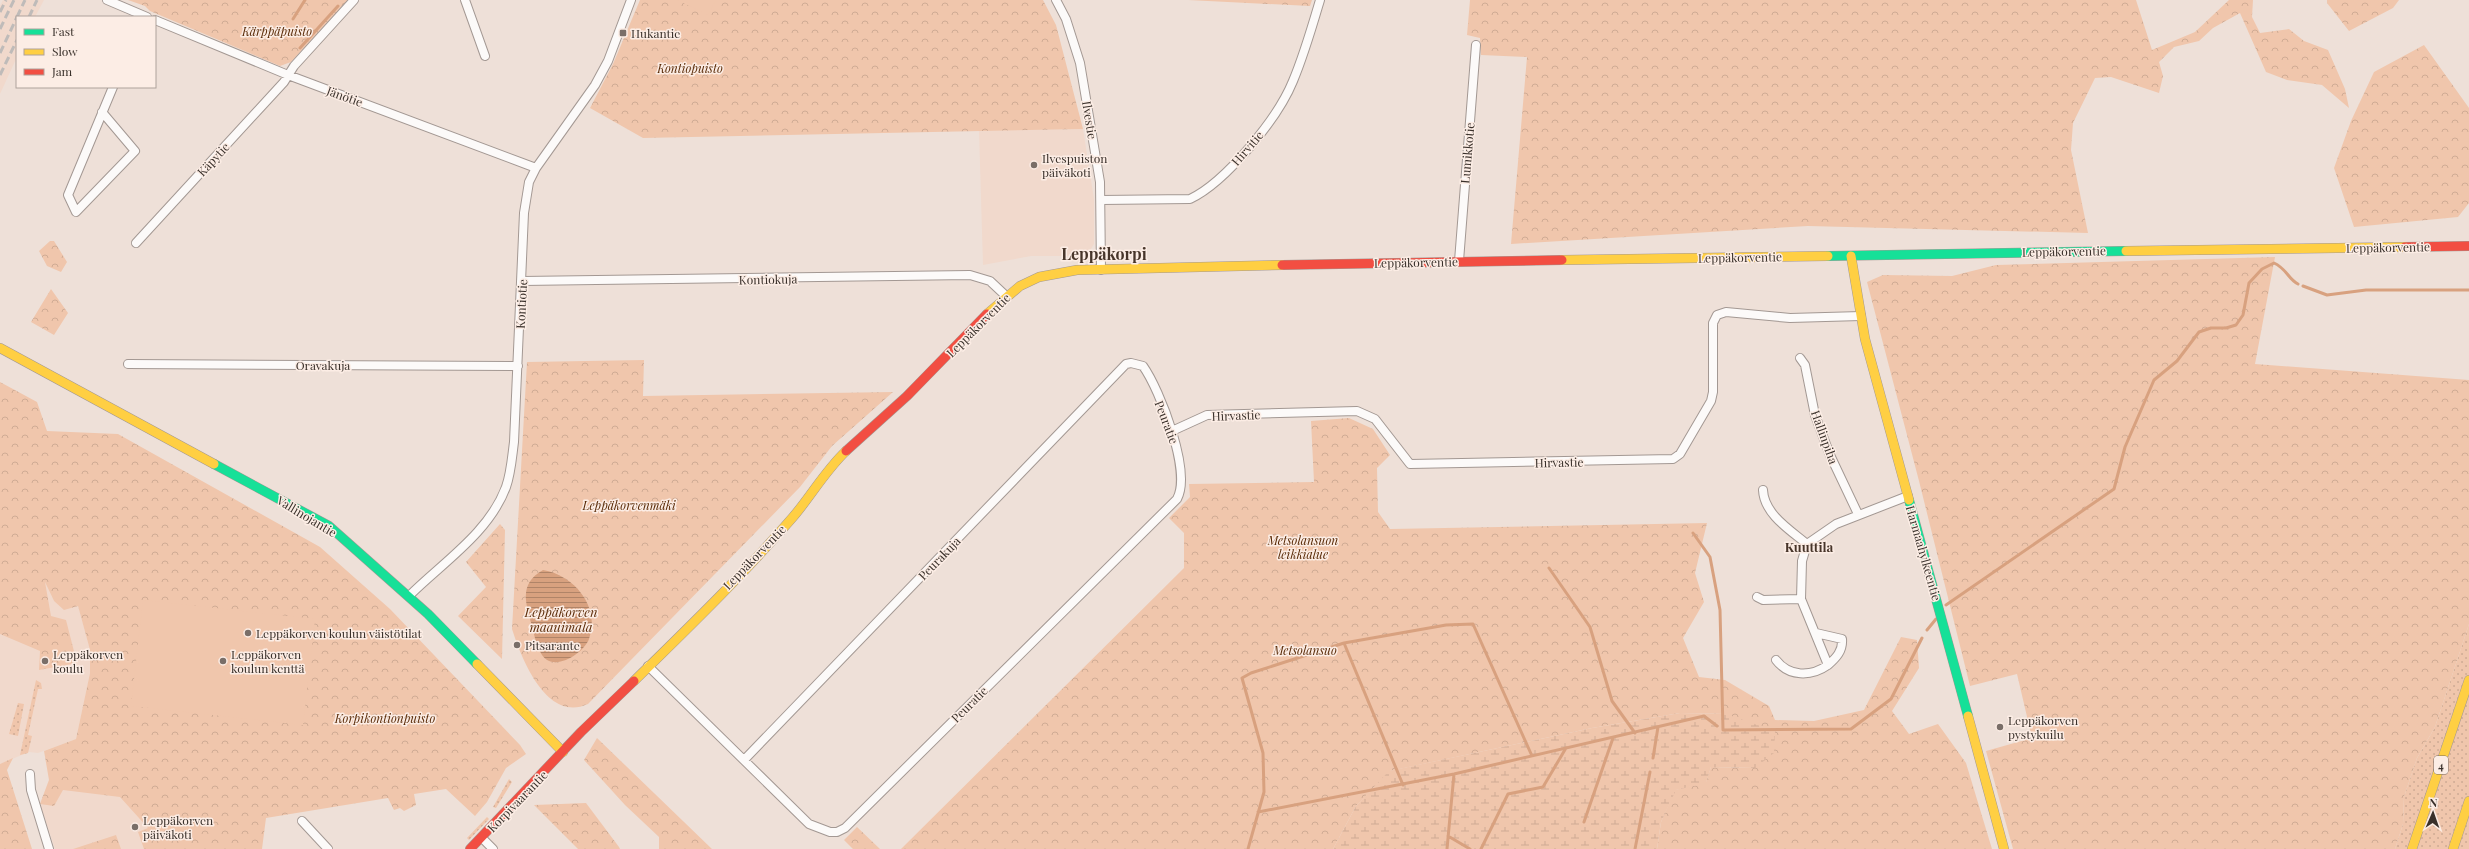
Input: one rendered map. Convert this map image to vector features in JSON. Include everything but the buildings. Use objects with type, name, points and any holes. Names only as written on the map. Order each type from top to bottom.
[{"type":"main road","name":"Leppäkorventie","points":[[563,752],[580,732],[648,666],[793,517],[833,463],[907,396],[1006,296],[1039,277],[1058,272],[1101,270],[1459,261],[2469,246]]},
{"type":"main road","name":"Harmaahylkeentie","points":[[1851,256],[1861,316],[1908,496],[2004,849]]},
{"type":"main road","name":"Vallinojantie","points":[[0,348],[97,399],[329,526],[409,596],[563,752]]},
{"type":"main road","name":"4","points":[[2412,849],[2469,680]]},
{"type":"main road","name":"Korpivaarantie","points":[[470,849],[563,752]]},
{"type":"main road","points":[[2453,849],[2469,801]]},
{"type":"street","points":[[107,0],[144,16]]},
{"type":"street","name":"Käpytie","points":[[136,243],[354,0]]},
{"type":"street","points":[[465,0],[485,56]]},
{"type":"street","name":"Kontiotie","points":[[409,596],[481,527],[497,506],[511,470],[518,366],[526,197],[529,182],[536,168],[594,85],[610,55],[631,0]]},
{"type":"street","name":"Ilvestie","points":[[1056,0],[1066,19],[1080,63],[1101,200],[1101,270]]},
{"type":"street","name":"Hirvitie","points":[[1101,200],[1190,199],[1203,193],[1234,164],[1281,105],[1293,82],[1320,0]]},
{"type":"street","name":"Jänötie","points":[[156,20],[288,75],[536,168]]},
{"type":"street","name":"Lumikkotie","points":[[1459,261],[1476,45]]},
{"type":"street","points":[[102,112],[135,151],[76,212],[68,195],[112,88]]},
{"type":"street","name":"Kontiokuja","points":[[522,281],[970,275],[990,281],[1006,296]]},
{"type":"street","name":"Hirvastie","points":[[1172,431],[1207,415],[1357,411],[1376,419],[1410,464],[1673,459],[1680,454],[1711,401],[1713,392],[1713,323],[1717,315],[1726,312],[1790,318],[1847,318],[1861,316]]},
{"type":"street","name":"Hallinpiha","points":[[1800,358],[1805,365],[1820,428],[1858,514]]},
{"type":"street","name":"Oravakuja","points":[[128,364],[518,366]]},
{"type":"street","name":"Peurakuja","points":[[744,760],[1126,364],[1138,364]]},
{"type":"street","name":"Peuratie","points":[[648,666],[809,824],[820,830],[830,832],[837,832],[845,828],[1177,499],[1180,492],[1177,446],[1148,373],[1143,366],[1138,364]]},
{"type":"street","points":[[1763,490],[1764,499],[1774,514],[1783,525],[1807,544]]},
{"type":"street","points":[[1828,665],[1801,599],[1802,561],[1807,544],[1836,524],[1858,514],[1908,496]]},
{"type":"street","points":[[1757,597],[1763,600],[1801,599]]},
{"type":"street","points":[[1776,660],[1782,668],[1791,673],[1810,673],[1820,671],[1837,658],[1842,646],[1842,640],[1816,633]]},
{"type":"street","points":[[30,774],[31,790],[49,849]]},
{"type":"street","points":[[302,821],[328,849]]},
{"type":"street","points":[[482,838],[493,849]]},
{"type":"shaded area","points":[[3,0],[44,0],[36,16],[16,16],[16,59],[0,94],[0,6]]},
{"type":"shaded area","name":"Ilvespuiston päiväkoti","points":[[1083,129],[1094,199],[1094,244],[1089,252],[1080,256],[1031,256],[983,265],[979,130]]},
{"type":"shaded area","name":"Leppäkorven koulu","points":[[44,580],[54,601],[78,606],[90,650],[90,673],[76,739],[38,753],[29,752],[0,764],[0,634],[7,636]]},
{"type":"shaded area","name":"Leppäkorven päiväkoti","points":[[79,772],[222,849],[55,849],[40,804],[49,780]]},
{"type":"green space","name":"Kärppäpuisto","points":[[128,0],[348,0],[291,62],[280,66],[150,11],[145,6]]},
{"type":"green space","name":"Kontiopuisto","points":[[640,0],[1043,0],[1056,25],[1083,129],[643,138],[590,108],[613,64]]},
{"type":"green space","points":[[677,0],[716,0],[708,15]]},
{"type":"green space","points":[[1188,0],[1312,0],[1310,6]]},
{"type":"green space","points":[[1470,0],[2136,0],[2152,50],[2195,32],[2229,0],[2253,0],[2252,17],[2260,33],[2289,29],[2304,41],[2328,50],[2345,89],[2349,108],[2322,85],[2287,80],[2266,72],[2240,13],[2213,28],[2199,41],[2174,47],[2159,62],[2163,76],[2159,93],[2111,77],[2095,78],[2073,123],[2071,150],[2088,233],[1808,226],[1511,244],[1527,57],[1481,55],[1480,38],[1467,35]]},
{"type":"green space","points":[[2327,0],[2399,0],[2393,8],[2349,31],[2327,3]]},
{"type":"green space","points":[[2424,45],[2469,108],[2469,203],[2458,217],[2354,227],[2334,168],[2351,121],[2374,72]]},
{"type":"green space","points":[[50,241],[54,241],[67,262],[61,272],[47,266],[39,251]]},
{"type":"green space","points":[[2275,257],[2255,364],[2469,380],[2469,624],[2435,727],[2417,758],[2404,797],[2403,824],[2395,849],[2013,849],[1986,751],[2032,738],[2017,674],[1970,686],[1919,481],[1867,282],[1883,275],[1952,276],[1996,265]]},
{"type":"green space","points":[[51,289],[68,313],[54,335],[31,322]]},
{"type":"green space","name":"Leppäkorvenmäki","points":[[644,360],[643,396],[893,392],[832,446],[800,487],[588,704],[573,708],[560,705],[549,697],[538,685],[522,656],[512,629],[527,362]]},
{"type":"green space","name":"Korpikontionpuisto","points":[[0,382],[37,402],[47,431],[118,434],[320,547],[390,609],[520,745],[526,754],[506,768],[487,802],[475,816],[446,789],[414,794],[416,805],[404,811],[400,808],[394,810],[388,798],[266,818],[262,849],[144,849],[138,832],[148,828],[120,797],[63,790],[54,806],[40,804],[49,780],[44,751],[76,739],[90,673],[90,650],[78,606],[64,610],[54,601],[45,582],[51,616],[66,620],[77,663],[39,670],[40,651],[0,634]]},
{"type":"green space","name":"Metsolansuo","points":[[1349,418],[1373,429],[1390,455],[1377,468],[1378,512],[1390,529],[1707,523],[1695,573],[1704,602],[1683,638],[1699,677],[1725,680],[1769,706],[1775,720],[1814,721],[1864,710],[1901,637],[1917,640],[1919,668],[1892,711],[1909,734],[1938,724],[1966,763],[1992,849],[1657,849],[1661,822],[1675,790],[1706,782],[1711,767],[1755,768],[1726,714],[1680,713],[1592,728],[1390,771],[1356,806],[1333,849],[901,849],[1184,568],[1184,533],[1169,518],[1190,497],[1189,484],[1314,482],[1311,421]]},
{"type":"green space","points":[[500,524],[505,530],[502,659],[458,616],[486,587],[466,562]]},
{"type":"green space","name":"Leppäkorven koulun kenttä","points":[[143,600],[315,619],[303,725],[131,706]]},
{"type":"green space","points":[[2469,624],[2469,849],[2395,849],[2403,824],[2404,797],[2417,758],[2435,727]]},
{"type":"green space","points":[[36,680],[41,683],[42,689],[38,689],[28,735],[32,736],[28,753],[20,755]]},
{"type":"green space","points":[[18,703],[24,704],[18,736],[9,734]]},
{"type":"green space","points":[[1680,713],[1726,714],[1775,731],[1774,753],[1755,768],[1711,767],[1706,783],[1676,790],[1661,822],[1657,849],[1333,849],[1356,806],[1389,771],[1592,728]]},
{"type":"green space","points":[[597,738],[712,849],[659,849],[659,837],[625,805],[584,760]]},
{"type":"green space","points":[[13,758],[7,770],[32,849],[0,849],[0,764]]},
{"type":"green space","points":[[509,779],[512,782],[496,808],[493,807]]},
{"type":"green space","points":[[586,803],[620,849],[578,849],[534,805]]},
{"type":"green space","points":[[487,817],[489,819],[469,840],[467,838]]},
{"type":"green space","points":[[857,827],[880,849],[853,849],[844,840]]},
{"type":"green space","points":[[116,835],[121,849],[73,849]]},
{"type":"water","name":"Leppäkorven maauimala","points":[[543,570],[565,578],[574,586],[582,594],[588,604],[591,615],[592,627],[586,644],[575,655],[561,662],[547,660],[542,655],[536,641],[526,602],[527,588],[530,582]]},
{"type":"waterway","points":[[293,19],[305,0]]},
{"type":"waterway","points":[[300,48],[338,6]]},
{"type":"waterway","points":[[1946,605],[2114,489],[2125,447],[2154,380],[2177,361],[2199,332],[2211,328],[2226,328],[2236,325],[2243,315],[2249,283],[2262,269],[2274,263],[2282,268],[2298,284]]},
{"type":"waterway","points":[[2303,286],[2327,295],[2366,290],[2469,290]]},
{"type":"waterway","points":[[1693,533],[1710,557],[1720,610],[1723,730],[1851,729],[1891,699],[1922,638]]},
{"type":"waterway","points":[[1549,568],[1590,627],[1612,701],[1635,733]]},
{"type":"waterway","points":[[1927,630],[1936,619]]},
{"type":"waterway","points":[[1248,849],[1264,792],[1263,753],[1242,678],[1251,673],[1344,643],[1446,625],[1473,624],[1532,756]]},
{"type":"waterway","points":[[1344,643],[1403,785]]},
{"type":"waterway","points":[[1258,812],[1454,774],[1704,716],[1717,726]]},
{"type":"waterway","points":[[1653,758],[1658,727]]},
{"type":"waterway","points":[[1584,822],[1613,738]]},
{"type":"waterway","points":[[1481,849],[1508,794],[1543,787],[1566,748]]},
{"type":"waterway","points":[[1635,849],[1650,772]]},
{"type":"waterway","points":[[1447,849],[1454,774]]},
{"type":"waterway","points":[[1448,836],[1470,849]]},
{"type":"railway","points":[[0,12],[6,0]]},
{"type":"railway","points":[[0,29],[14,0]]},
{"type":"railway","points":[[17,16],[25,0]]},
{"type":"railway","points":[[29,16],[37,0]]},
{"type":"railway","points":[[0,53],[16,19]]},
{"type":"railway","points":[[0,75],[16,42]]},
{"type":"traffic: fast","points":[[1828,256],[2126,251]]},
{"type":"traffic: fast","points":[[214,464],[329,526],[428,614],[477,664]]},
{"type":"traffic: fast","points":[[1909,500],[1968,716]]},
{"type":"traffic: slow","points":[[2126,251],[2405,247]]},
{"type":"traffic: slow","points":[[1562,260],[1828,256]]},
{"type":"traffic: slow","points":[[1851,256],[1865,339],[1909,500]]},
{"type":"traffic: slow","points":[[987,314],[1020,286],[1039,277],[1077,270],[1282,265]]},
{"type":"traffic: slow","points":[[0,348],[214,464]]},
{"type":"traffic: slow","points":[[634,681],[755,560],[800,509],[831,467],[846,451]]},
{"type":"traffic: slow","points":[[477,664],[563,752]]},
{"type":"traffic: slow","points":[[2412,849],[2469,680]]},
{"type":"traffic: slow","points":[[1968,716],[2004,849]]},
{"type":"traffic: slow","points":[[2453,849],[2469,801]]},
{"type":"traffic: jam","points":[[2405,247],[2469,246]]},
{"type":"traffic: jam","points":[[1282,265],[1562,260]]},
{"type":"traffic: jam","points":[[846,451],[907,396],[987,314]]},
{"type":"traffic: jam","points":[[470,849],[581,732],[634,681]]},
{"type":"place","name":"Hukantie","points":[[623,33]]},
{"type":"place","name":"Ilvespuiston päiväkoti","points":[[1034,165]]},
{"type":"place","name":"Leppäkorven koulun väistötilat","points":[[248,633]]},
{"type":"place","name":"Pitsarante","points":[[517,645]]},
{"type":"place","name":"Leppäkorven koulu","points":[[45,661]]},
{"type":"place","name":"Leppäkorven koulun kenttä","points":[[223,661]]},
{"type":"place","name":"Leppäkorven pystykuilu","points":[[2000,727]]},
{"type":"place","name":"Leppäkorven päiväkoti","points":[[135,827]]},
{"type":"district","name":"Leppäkorpi","points":[[1104,253]]},
{"type":"district","name":"Kuuttila","points":[[1809,546]]},
{"type":"park label","name":"Metsolansuon leikkialue","points":[[1303,547]]}]
